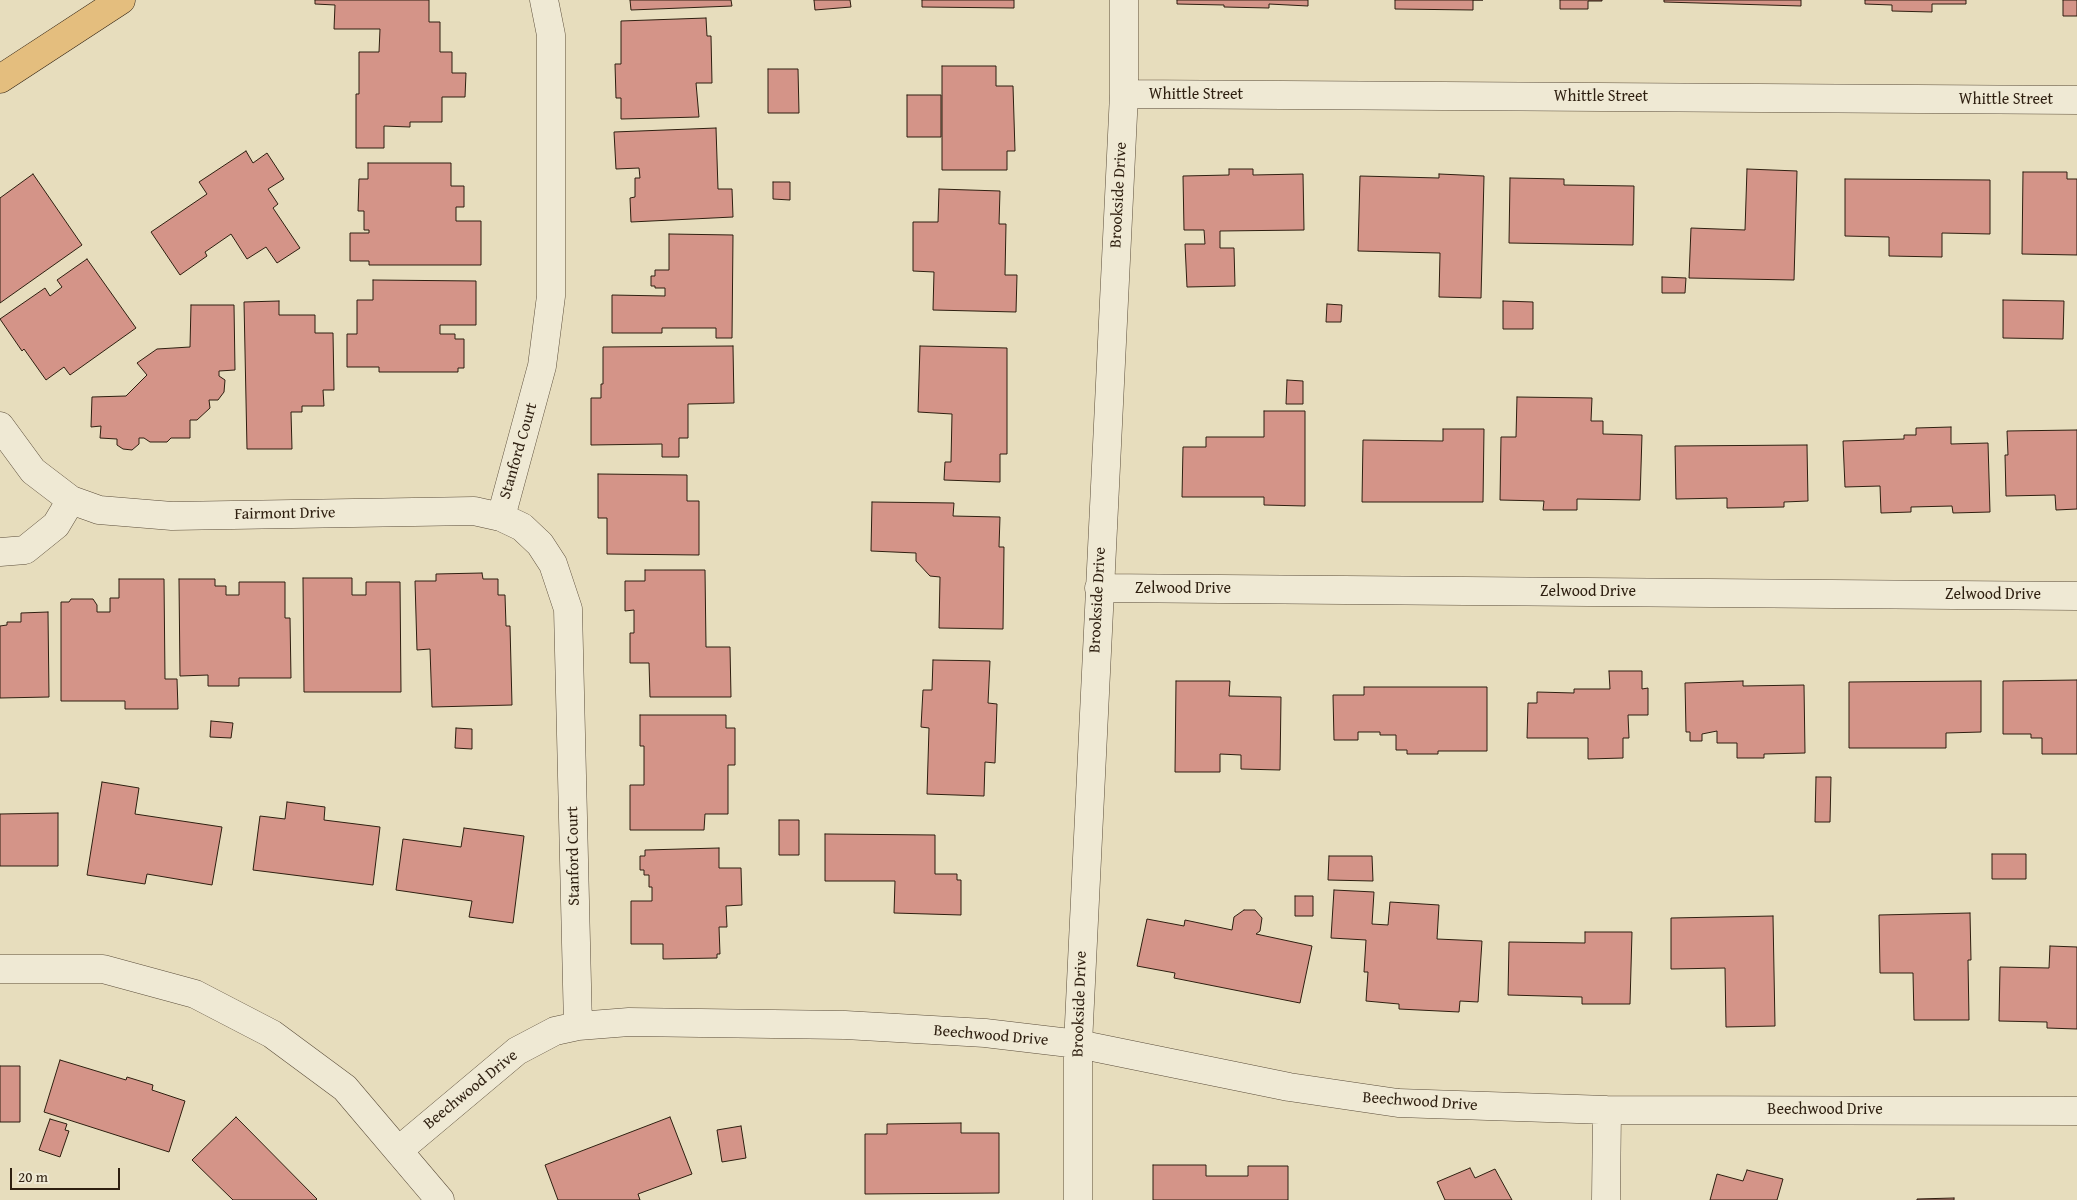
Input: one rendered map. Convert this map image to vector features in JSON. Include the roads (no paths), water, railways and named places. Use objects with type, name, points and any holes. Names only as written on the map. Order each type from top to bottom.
[{"type":"main road","points":[[0,79],[121,0]]},
{"type":"street","name":"Stanford Court","points":[[544,0],[551,35],[551,296],[542,366],[501,517],[522,526],[540,544],[553,564],[568,609],[578,1026]]},
{"type":"street","name":"Brookside Drive","points":[[1078,1200],[1078,1044],[1124,94],[1124,0]]},
{"type":"street","name":"Whittle Street","points":[[1124,94],[2077,100]]},
{"type":"street","name":"Fairmont Drive","points":[[0,426],[34,471],[71,500],[100,510],[172,516],[474,511],[501,517]]},
{"type":"street","points":[[0,552],[25,550],[56,525],[71,500]]},
{"type":"street","name":"Zelwood Drive","points":[[1099,588],[2077,596]]},
{"type":"street","points":[[0,969],[103,969],[195,994],[272,1034],[346,1088],[440,1200]]},
{"type":"street","name":"Beechwood Drive","points":[[399,1150],[517,1051],[555,1030],[628,1022],[845,1025],[985,1033],[1078,1044],[1289,1087],[1398,1103],[1607,1110],[2077,1111]]},
{"type":"street","points":[[1606,1200],[1607,1110]]}]
